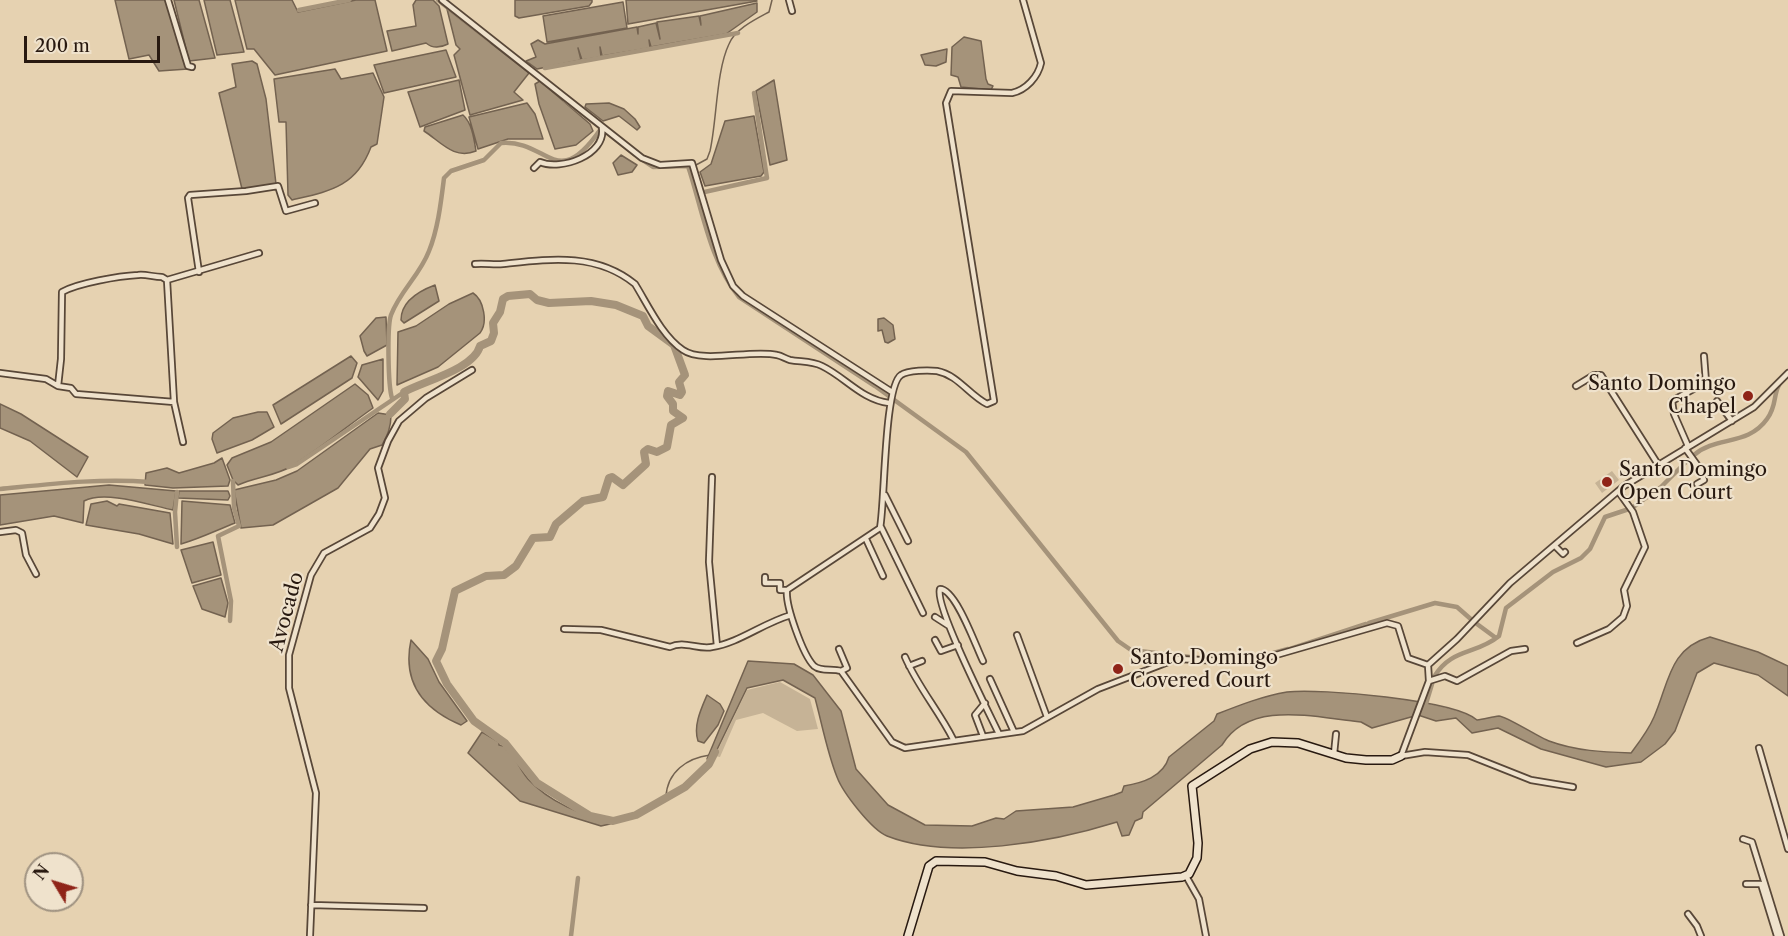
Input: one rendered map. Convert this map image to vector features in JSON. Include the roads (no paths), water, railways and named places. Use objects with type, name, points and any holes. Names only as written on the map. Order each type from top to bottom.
[{"type":"street","points":[[168,0],[188,66],[192,67]]},
{"type":"street","points":[[442,0],[560,92],[602,131],[652,164],[692,164],[721,260],[733,286],[743,297],[892,393]]},
{"type":"street","points":[[789,0],[792,11]]},
{"type":"street","points":[[765,577],[765,583],[780,583],[780,590],[787,591],[877,533],[884,495],[889,402],[901,375],[937,371],[959,381],[977,399],[987,404],[994,402],[946,103],[951,91],[1012,93],[1021,91],[1035,77],[1041,63],[1023,0]]},
{"type":"street","points":[[534,168],[540,162],[558,165],[577,161],[593,149],[602,131]]},
{"type":"street","points":[[199,272],[189,195],[278,186],[286,211],[315,203]]},
{"type":"street","points":[[58,386],[61,359],[62,292],[74,287],[139,275],[150,278],[162,277],[167,280],[259,253]]},
{"type":"street","points":[[475,264],[500,265],[562,258],[589,262],[628,278],[635,284],[667,334],[683,351],[703,356],[731,353],[778,355],[789,360],[814,363],[823,366],[852,388],[876,400],[889,402]]},
{"type":"street","points":[[167,280],[174,402],[183,442]]},
{"type":"street","points":[[1697,484],[1704,480],[1686,447],[1674,414],[1672,401],[1706,382],[1704,357]]},
{"type":"street","name":"Avocado","points":[[310,936],[316,793],[289,688],[289,655],[311,575],[324,553],[370,528],[379,514],[385,498],[378,468],[388,441],[399,421],[426,398],[472,370]]},
{"type":"street","points":[[0,373],[46,379],[58,386],[71,388],[76,394],[174,402]]},
{"type":"street","points":[[1428,665],[1457,639],[1510,583],[1618,491],[1754,407],[1788,373]]},
{"type":"street","points":[[1576,386],[1594,375],[1601,375],[1659,466]]},
{"type":"street","points":[[1717,401],[1732,421]]},
{"type":"street","points":[[712,477],[710,562],[717,646]]},
{"type":"street","points":[[1577,643],[1609,629],[1623,617],[1627,606],[1624,590],[1645,547],[1633,512],[1618,491]]},
{"type":"street","points":[[884,495],[908,541]]},
{"type":"street","points":[[880,526],[924,613]]},
{"type":"street","points":[[0,532],[16,530],[22,533],[26,555],[36,574]]},
{"type":"street","points":[[866,539],[883,576]]},
{"type":"street","points":[[1555,546],[1563,554],[1565,552]]},
{"type":"street","points":[[983,661],[956,603],[942,589],[939,591],[939,598],[949,626],[999,734]]},
{"type":"street","points":[[787,591],[786,598],[790,615],[814,666],[841,671],[847,668],[839,649]]},
{"type":"street","points":[[564,630],[601,630],[670,646],[676,644],[703,648],[717,646],[790,615]]},
{"type":"street","points":[[935,617],[949,626]]},
{"type":"street","points":[[841,671],[896,746],[905,748],[1023,731],[1098,689],[1176,659],[1252,662],[1387,623],[1398,626],[1408,658],[1428,665]]},
{"type":"street","points":[[1017,635],[1047,717]]},
{"type":"street","points":[[935,640],[941,651],[958,645]]},
{"type":"street","points":[[1429,681],[1445,676],[1457,681],[1511,651],[1525,649]]},
{"type":"street","points":[[905,657],[933,708],[943,717],[953,740]]},
{"type":"street","points":[[909,666],[922,660]]},
{"type":"street","points":[[1401,756],[1429,681],[1428,665]]},
{"type":"street","points":[[990,679],[1014,732]]},
{"type":"street","points":[[983,736],[975,715],[985,704]]},
{"type":"street","points":[[1334,754],[1336,734]]},
{"type":"street","points":[[908,936],[929,866],[936,861],[985,862],[1086,885],[1186,876],[1194,866],[1198,853],[1194,784],[1250,748],[1272,742],[1298,743],[1334,754],[1377,761],[1435,752],[1468,755],[1531,780],[1573,787]]},
{"type":"street","points":[[1759,748],[1788,849]]},
{"type":"street","points":[[1743,839],[1752,842],[1779,936]]},
{"type":"street","points":[[1186,876],[1199,899],[1206,936]]},
{"type":"street","points":[[1746,884],[1761,884],[1779,936]]},
{"type":"street","points":[[311,905],[423,908]]},
{"type":"street","points":[[1688,914],[1701,936]]},
{"type":"waterway","points":[[299,10],[349,0]]},
{"type":"waterway","points":[[438,0],[490,41]]},
{"type":"waterway","points":[[696,165],[707,159],[710,151],[719,82],[729,44],[741,29],[769,12],[772,0]]},
{"type":"waterway","points":[[545,68],[738,33]]},
{"type":"waterway","points":[[700,193],[767,178],[754,93]]},
{"type":"waterway","points":[[565,100],[634,154]]},
{"type":"waterway","points":[[392,398],[388,356],[391,315],[399,298],[421,268],[429,251],[437,225],[444,178],[451,171],[484,160],[501,143],[530,148],[552,159],[562,161],[573,158],[600,130]]},
{"type":"waterway","points":[[641,159],[653,167],[688,166],[714,251],[729,283],[739,297],[875,386],[966,452],[1118,641],[1131,650],[1207,659]]},
{"type":"waterway","points":[[390,414],[405,399],[404,392],[459,368],[476,354],[480,346],[491,341],[494,333],[493,323],[500,312],[503,299],[508,296],[530,294],[537,300],[549,303],[591,301],[616,305],[643,316],[648,326],[674,345],[685,375],[679,382],[682,392],[680,395],[668,391],[667,396],[673,404],[673,411],[683,418],[671,425],[667,447],[657,452],[648,449],[644,452],[646,464],[623,485],[612,477],[609,478],[603,497],[583,501],[556,524],[550,537],[533,538],[516,566],[504,575],[486,576],[455,591],[442,649],[436,661],[447,684],[474,721],[505,743],[537,783],[590,816],[613,821],[636,815],[685,787],[709,764],[715,752]]},
{"type":"waterway","points":[[1694,455],[1712,445],[1741,437],[1759,428],[1770,414],[1779,385]]},
{"type":"waterway","points":[[288,467],[297,464],[404,392]]},
{"type":"waterway","points":[[1632,508],[1661,487],[1690,458]]},
{"type":"waterway","points":[[0,489],[94,481],[150,482]]},
{"type":"waterway","points":[[230,621],[231,601],[218,536],[239,526],[234,508],[233,481]]},
{"type":"waterway","points":[[177,492],[175,512],[177,547]]},
{"type":"waterway","points":[[1434,677],[1448,661],[1499,636],[1506,608],[1553,572],[1581,558],[1590,549],[1605,517],[1629,509]]},
{"type":"waterway","points":[[1369,623],[1435,603],[1457,607],[1473,621]]},
{"type":"waterway","points":[[1290,649],[1366,624]]},
{"type":"waterway","points":[[1477,624],[1496,638]]},
{"type":"waterway","points":[[1255,658],[1288,649]]},
{"type":"waterway","points":[[1425,707],[1432,684]]},
{"type":"waterway","points":[[666,797],[670,780],[680,768],[694,759],[710,755]]},
{"type":"waterway","points":[[571,936],[578,878]]},
{"type":"place","name":"Santo Domingo Chapel","points":[[1748,396]]},
{"type":"place","name":"Santo Domingo Open Court","points":[[1607,482]]},
{"type":"place","name":"Santo Domingo Covered Court","points":[[1118,669]]}]
